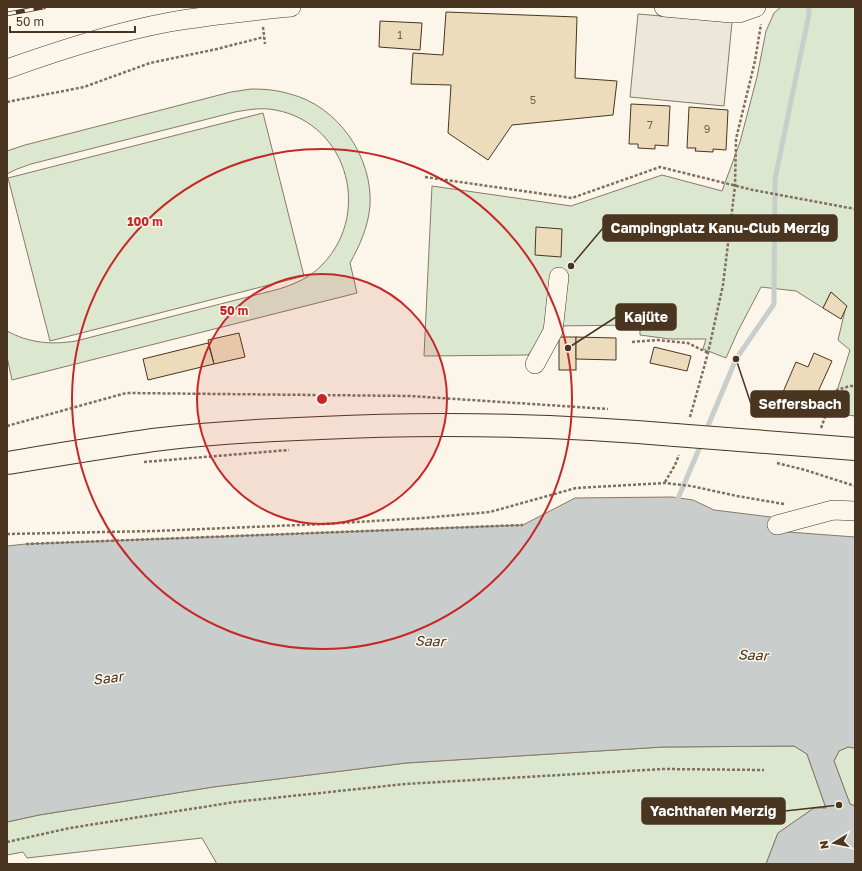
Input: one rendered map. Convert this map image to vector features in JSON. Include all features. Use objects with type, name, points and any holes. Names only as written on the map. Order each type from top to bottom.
[{"type":"main road","points":[[7,463],[154,440],[264,430],[425,424],[602,428],[855,449]]},
{"type":"street","points":[[7,69],[67,48],[170,22],[291,7]]},
{"type":"street","points":[[664,7],[758,15]]},
{"type":"street","points":[[535,364],[553,331],[559,277]]},
{"type":"street","points":[[777,525],[833,510],[855,511]]},
{"type":"path","points":[[665,483],[675,466],[681,435],[708,353],[723,285],[735,186],[736,139],[755,61],[758,15]]},
{"type":"path","points":[[7,102],[84,87],[150,63],[217,49],[264,36]]},
{"type":"path","points":[[425,177],[572,198],[660,167],[753,190],[855,209]]},
{"type":"path","points":[[632,342],[657,340],[688,343],[708,353]]},
{"type":"path","points":[[820,430],[831,401],[837,390],[855,386]]},
{"type":"path","points":[[7,426],[126,393],[410,396],[609,410]]},
{"type":"path","points":[[141,462],[292,450]]},
{"type":"path","points":[[776,463],[805,470],[855,486]]},
{"type":"path","points":[[7,534],[155,531],[423,518],[490,512],[576,488],[665,483],[691,486],[737,496],[788,504]]},
{"type":"path","points":[[26,544],[523,525]]},
{"type":"path","points":[[7,842],[70,828],[235,802],[405,784],[663,769],[764,770]]},
{"type":"green space","points":[[781,7],[855,7],[855,416],[830,413],[850,350],[838,340],[846,306],[831,292],[823,308],[796,291],[761,287],[726,358],[703,349],[706,339],[670,339],[640,335],[640,325],[553,326],[528,355],[424,356],[432,186],[571,206],[662,175],[722,191],[740,142],[757,77],[766,31],[774,13]]},
{"type":"green space","points":[[251,89],[280,92],[307,100],[323,110],[337,122],[349,136],[359,152],[366,170],[370,206],[363,236],[350,263],[357,293],[12,380],[7,357],[7,331],[24,338],[40,342],[58,343],[76,341],[279,289],[302,280],[323,264],[338,242],[347,218],[348,194],[344,170],[333,148],[317,129],[295,116],[269,109],[235,112],[31,164],[7,174],[7,151],[25,145],[231,92]]},
{"type":"green space","points":[[263,113],[304,276],[50,341],[8,178]]},
{"type":"green space","points":[[794,746],[807,754],[826,808],[814,808],[778,833],[766,864],[217,864],[202,838],[27,858],[23,852],[7,855],[7,822],[39,815],[213,787],[406,763],[663,747]]},
{"type":"green space","points":[[848,747],[855,748],[855,806],[850,804],[834,761],[839,751]]},
{"type":"shaded area","points":[[638,14],[732,22],[724,106],[630,97]]},
{"type":"water","name":"Saar","points":[[672,497],[693,500],[714,510],[771,517],[777,525],[788,532],[855,537],[855,748],[848,747],[839,751],[834,761],[850,804],[855,806],[855,864],[766,864],[778,833],[814,808],[826,808],[807,754],[794,746],[663,747],[406,763],[213,787],[39,815],[7,822],[7,546],[26,544],[523,525],[575,498]]},
{"type":"building","points":[[446,12],[577,17],[575,78],[617,81],[613,115],[512,125],[488,160],[448,133],[451,85],[411,84],[413,53],[443,55]]},
{"type":"building","points":[[380,21],[422,23],[420,50],[379,47]]},
{"type":"building","points":[[631,104],[670,106],[668,146],[655,145],[655,149],[638,148],[638,144],[629,144]]},
{"type":"building","points":[[689,107],[728,110],[726,150],[713,149],[713,152],[695,151],[696,148],[687,148]]},
{"type":"building","points":[[536,227],[562,229],[561,257],[535,255]]},
{"type":"building","points":[[831,292],[847,306],[841,319],[823,308]]},
{"type":"building","points":[[239,333],[245,357],[214,364],[208,340]]},
{"type":"building","points":[[559,337],[576,337],[576,370],[559,370]]},
{"type":"building","points":[[576,337],[616,338],[616,360],[576,359]]},
{"type":"building","points":[[208,343],[214,364],[148,380],[143,359]]},
{"type":"building","points":[[654,347],[691,356],[687,371],[650,363]]},
{"type":"building","points":[[814,353],[832,361],[812,405],[783,392],[796,362],[808,367]]},
{"type":"waterway","points":[[705,433],[736,359],[774,304],[775,179],[809,14],[809,7]]},
{"type":"waterway","points":[[676,503],[702,442]]},
{"type":"railway","points":[[7,14],[44,7]]},
{"type":"place","name":"Campingplatz Kanu-Club Merzig","points":[[571,266]]},
{"type":"place","name":"Kajüte","points":[[568,348]]},
{"type":"place","name":"Seffersbach","points":[[736,359]]},
{"type":"place","name":"Yachthafen Merzig","points":[[839,805]]}]
